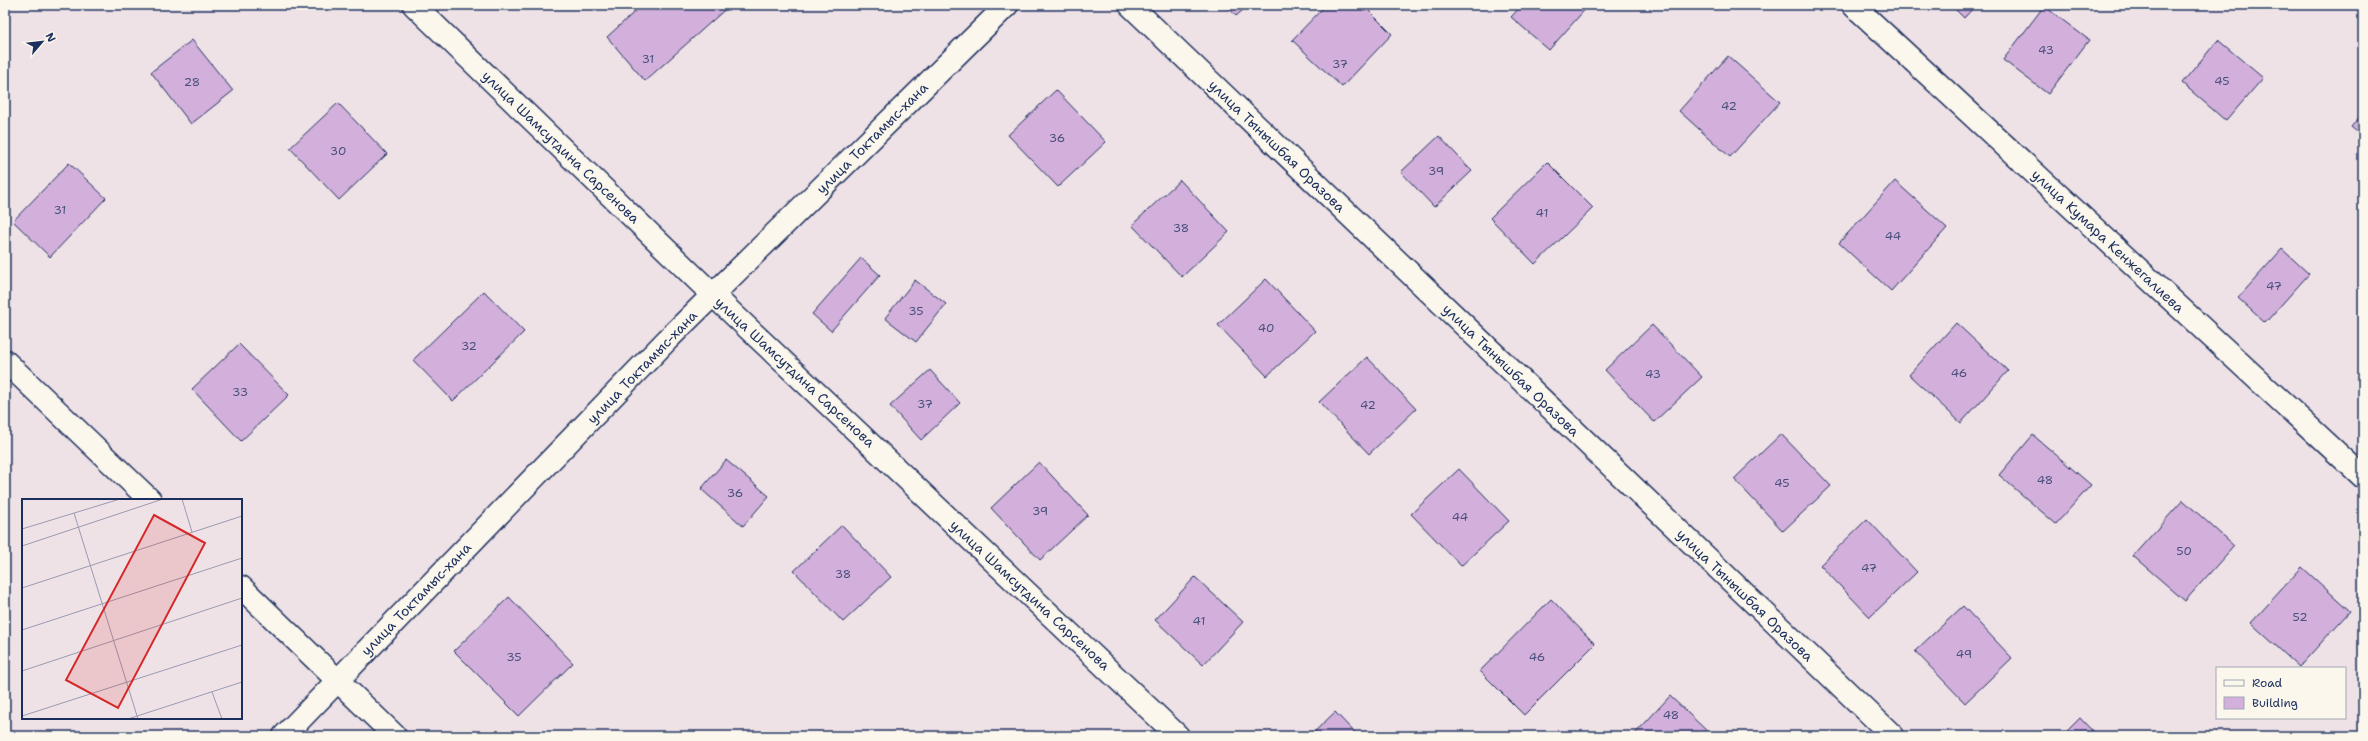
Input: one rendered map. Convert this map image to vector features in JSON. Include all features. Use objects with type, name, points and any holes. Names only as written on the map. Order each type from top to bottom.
[{"type":"street","name":"улица Шамсутдина Сарсенова","points":[[414,5],[713,295],[1178,736]]},
{"type":"street","name":"улица Токтамыс-хана","points":[[284,736],[713,295],[1007,5]]},
{"type":"street","name":"улица Тынышбая Оразова","points":[[1130,5],[1893,736]]},
{"type":"street","name":"улица Кумара Кенжегалиева","points":[[1853,5],[2363,477]]},
{"type":"street","points":[[5,361],[149,499]]},
{"type":"street","points":[[242,588],[395,736]]},
{"type":"building","points":[[642,5],[730,5],[645,81],[607,37]]},
{"type":"building","points":[[1226,5],[1249,5],[1236,16]]},
{"type":"building","points":[[1326,5],[1363,5],[1392,34],[1342,87],[1292,40]]},
{"type":"building","points":[[1522,5],[1589,5],[1549,50],[1511,17]]},
{"type":"building","points":[[1951,5],[1976,5],[1964,18]]},
{"type":"building","points":[[2044,6],[2089,40],[2048,94],[2003,60]]},
{"type":"building","points":[[192,40],[233,91],[191,124],[151,72]]},
{"type":"building","points":[[2218,40],[2263,78],[2226,121],[2182,83]]},
{"type":"building","points":[[1728,56],[1780,102],[1730,157],[1679,111]]},
{"type":"building","points":[[1056,90],[1106,142],[1058,187],[1008,135]]},
{"type":"building","points":[[338,103],[387,154],[339,200],[290,148]]},
{"type":"building","points":[[2363,113],[2363,137],[2351,127]]},
{"type":"building","points":[[1439,136],[1472,171],[1434,207],[1401,172]]},
{"type":"building","points":[[1547,162],[1593,208],[1535,264],[1490,218]]},
{"type":"building","points":[[69,163],[106,198],[50,257],[13,221]]},
{"type":"building","points":[[1180,180],[1229,232],[1182,277],[1132,225]]},
{"type":"building","points":[[1895,181],[1947,228],[1891,291],[1839,243]]},
{"type":"building","points":[[2282,249],[2309,274],[2265,323],[2238,298]]},
{"type":"building","points":[[861,258],[880,275],[831,331],[812,314]]},
{"type":"building","points":[[1266,279],[1315,331],[1267,376],[1218,325]]},
{"type":"building","points":[[915,280],[946,304],[916,342],[885,318]]},
{"type":"building","points":[[484,291],[524,332],[453,401],[413,360]]},
{"type":"building","points":[[1956,323],[2008,371],[1961,423],[1909,375]]},
{"type":"building","points":[[1652,325],[1702,377],[1654,422],[1605,370]]},
{"type":"building","points":[[239,344],[289,395],[241,441],[192,389]]},
{"type":"building","points":[[1367,357],[1416,409],[1369,454],[1319,402]]},
{"type":"building","points":[[930,370],[960,403],[921,440],[890,406]]},
{"type":"building","points":[[1781,434],[1831,486],[1783,531],[1734,479]]},
{"type":"building","points":[[2033,435],[2091,485],[2056,524],[1999,475]]},
{"type":"building","points":[[726,460],[769,496],[743,526],[701,489]]},
{"type":"building","points":[[1039,462],[1088,515],[1040,560],[991,508]]},
{"type":"building","points":[[1459,469],[1509,521],[1461,566],[1411,514]]},
{"type":"building","points":[[2183,500],[2234,546],[2185,601],[2133,556]]},
{"type":"building","points":[[1867,519],[1917,572],[1870,617],[1820,565]]},
{"type":"building","points":[[842,525],[891,577],[843,622],[794,571]]},
{"type":"building","points":[[2302,567],[2350,611],[2299,667],[2251,623]]},
{"type":"building","points":[[1195,577],[1243,622],[1203,665],[1155,620]]},
{"type":"building","points":[[509,597],[573,663],[519,716],[454,651]]},
{"type":"building","points":[[1551,599],[1595,644],[1524,715],[1480,671]]},
{"type":"building","points":[[1963,606],[2012,658],[1965,703],[1915,651]]},
{"type":"building","points":[[1670,696],[1709,733],[1707,736],[1633,736]]},
{"type":"building","points":[[1335,712],[1358,736],[1310,736]]},
{"type":"building","points":[[2080,718],[2097,736],[2062,736]]}]
